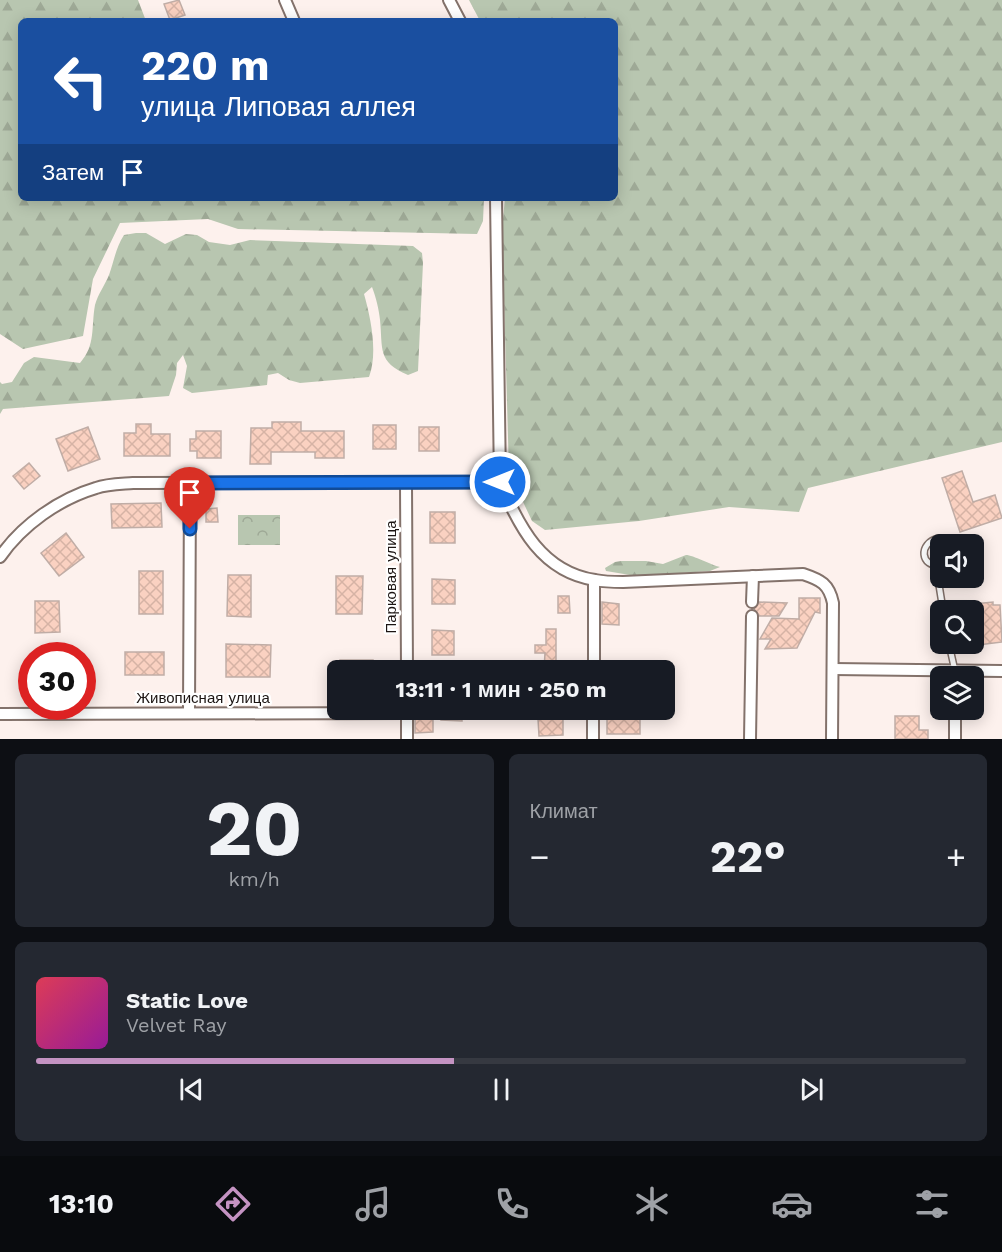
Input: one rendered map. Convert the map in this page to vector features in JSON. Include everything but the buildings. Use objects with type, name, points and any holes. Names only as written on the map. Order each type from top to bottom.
[{"type":"street","points":[[285,0],[293,18]]},
{"type":"street","points":[[449,0],[458,18]]},
{"type":"street","points":[[496,201],[500,482],[515,518],[530,541],[547,558],[570,572],[594,580],[623,582],[803,574],[825,583],[831,592],[833,603],[832,739]]},
{"type":"street","points":[[0,557],[12,540],[32,523],[72,497],[98,487],[133,483],[500,482]]},
{"type":"street","points":[[189,713],[190,483]]},
{"type":"street","name":"Парковая улица","points":[[406,483],[407,660]]},
{"type":"street","points":[[753,576],[753,602]]},
{"type":"street","points":[[594,580],[594,660]]},
{"type":"street","points":[[750,739],[752,616]]},
{"type":"street","points":[[833,669],[930,673]]},
{"type":"street","points":[[984,672],[1002,671]]},
{"type":"street","name":"Живописная улица","points":[[0,714],[327,712]]},
{"type":"street","points":[[407,720],[407,739]]},
{"type":"street","points":[[593,720],[593,739]]},
{"type":"street","points":[[955,720],[955,739]]},
{"type":"lane","points":[[930,540],[924,547],[924,555],[930,563]]},
{"type":"green space","points":[[0,0],[138,0],[145,18],[18,18],[18,201],[484,201],[483,221],[477,234],[238,229],[208,219],[120,223],[93,279],[83,336],[23,349],[0,334]]},
{"type":"green space","points":[[469,0],[1002,0],[1002,442],[808,488],[799,512],[729,507],[639,521],[545,530],[532,521],[509,472],[502,229],[505,201],[618,201],[618,18],[478,18]]},
{"type":"green space","points":[[146,233],[165,244],[186,234],[197,235],[209,242],[230,245],[250,240],[413,246],[422,253],[423,263],[418,371],[408,375],[386,360],[382,347],[378,308],[372,287],[364,294],[373,347],[369,377],[300,383],[289,380],[278,373],[268,375],[267,385],[192,393],[183,388],[187,366],[183,355],[177,363],[176,375],[169,396],[3,409],[0,414],[0,382],[2,384],[12,382],[24,363],[34,357],[80,363],[91,343],[96,301],[109,275],[119,244],[124,235]]},
{"type":"green space","points":[[238,515],[280,515],[280,545],[238,545]]},
{"type":"green space","points":[[686,555],[720,567],[710,571],[636,576],[606,571],[605,568],[621,561],[663,564]]},
{"type":"route","points":[[190,529],[190,483],[500,482]]}]
